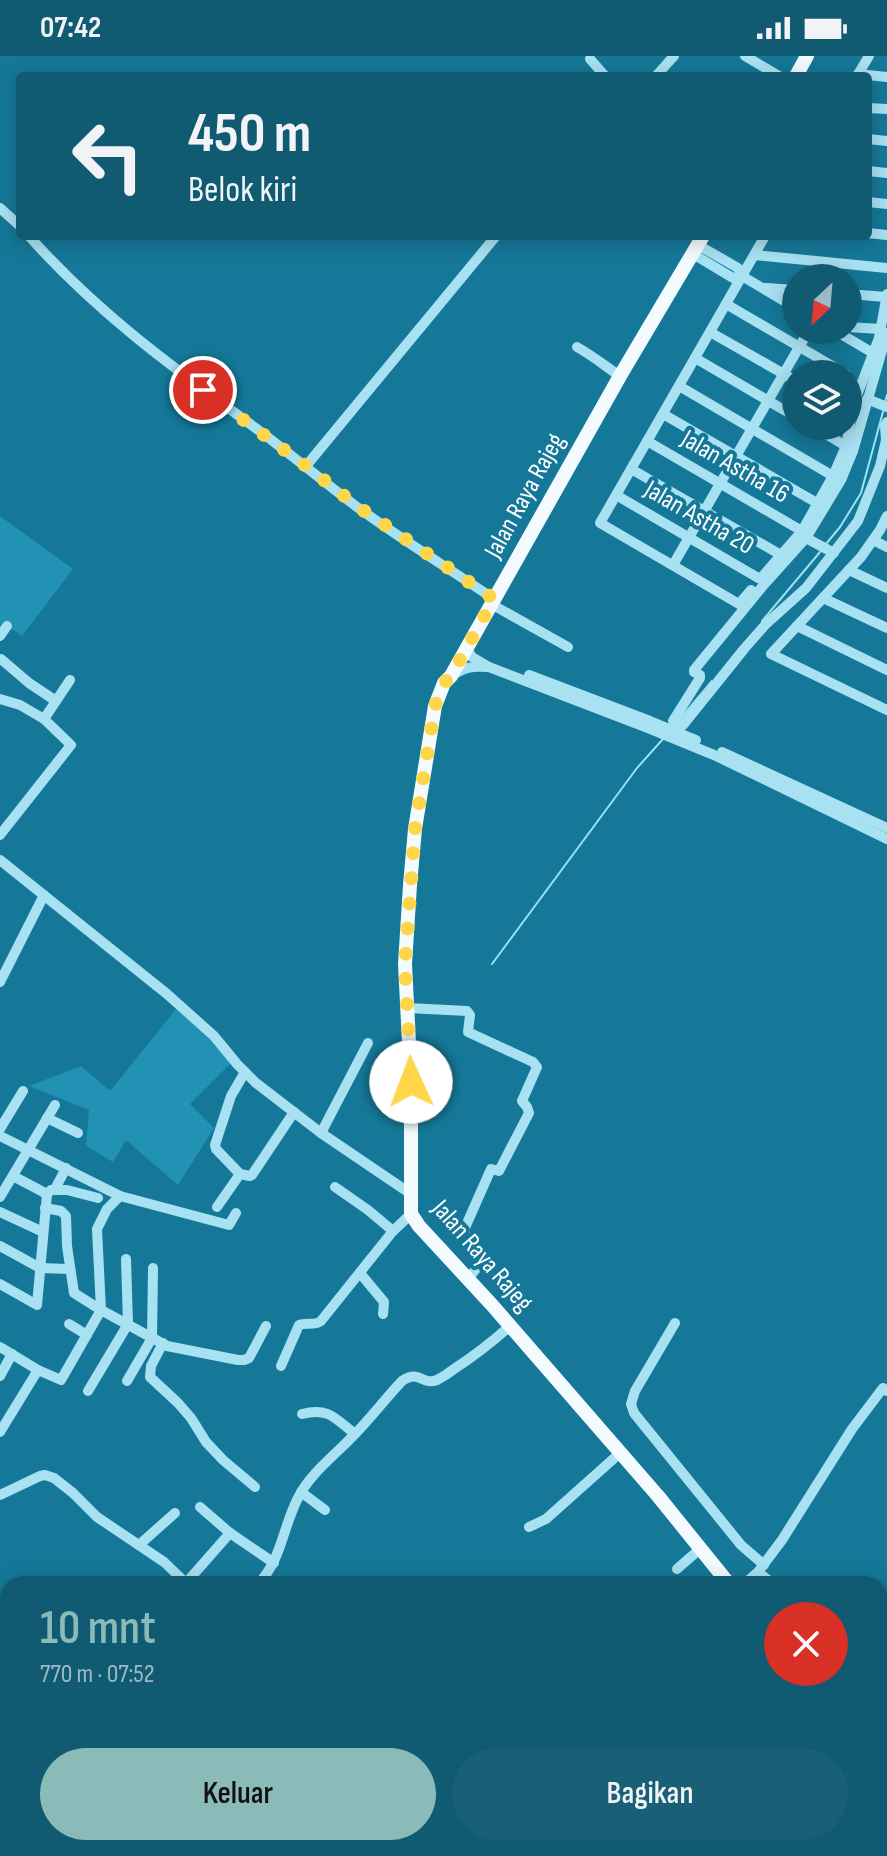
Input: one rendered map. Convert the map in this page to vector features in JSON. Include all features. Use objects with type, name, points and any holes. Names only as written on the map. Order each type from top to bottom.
[{"type":"main road","name":"Jalan Raya Rajeg","points":[[698,245],[620,376],[451,676],[444,683],[435,706],[415,829],[405,964],[411,1082],[411,1214],[723,1576]]},
{"type":"street","points":[[745,56],[772,72]]},
{"type":"street","points":[[590,59],[601,72]]},
{"type":"street","points":[[0,208],[16,222]]},
{"type":"street","points":[[33,240],[120,326],[190,381],[357,506],[492,601],[568,647]]},
{"type":"street","points":[[306,466],[488,240]]},
{"type":"street","points":[[763,240],[600,523],[739,604],[781,555],[804,534],[833,476],[847,440]]},
{"type":"street","points":[[698,245],[733,278],[742,276],[782,300]]},
{"type":"street","points":[[755,255],[887,268]]},
{"type":"street","points":[[761,287],[782,289]]},
{"type":"street","points":[[862,295],[887,296],[884,331],[853,451],[841,480],[804,534],[696,667],[694,672],[700,678],[672,720],[683,725],[751,640],[806,588],[827,550],[858,521],[880,466],[887,422]]},
{"type":"street","points":[[726,304],[821,360]]},
{"type":"street","points":[[862,329],[884,331]]},
{"type":"street","points":[[862,383],[884,331]]},
{"type":"street","points":[[710,332],[782,373]]},
{"type":"street","points":[[792,360],[801,344]]},
{"type":"street","points":[[858,344],[873,353]]},
{"type":"street","points":[[577,347],[620,376]]},
{"type":"street","points":[[695,358],[782,409]]},
{"type":"street","points":[[673,565],[782,377]]},
{"type":"street","points":[[679,386],[833,476]]},
{"type":"street","points":[[867,399],[884,406]]},
{"type":"street","points":[[663,414],[817,503]]},
{"type":"street","points":[[836,440],[846,446]]},
{"type":"street","name":"Jalan Astha 16","points":[[647,441],[827,550]]},
{"type":"street","points":[[631,469],[781,555]]},
{"type":"street","name":"Jalan Astha 20","points":[[616,495],[760,579]]},
{"type":"street","points":[[885,705],[771,654],[849,570],[887,516]]},
{"type":"street","points":[[873,540],[887,547]]},
{"type":"street","points":[[849,570],[887,588]]},
{"type":"street","points":[[823,598],[887,628]]},
{"type":"street","points":[[797,626],[887,670]]},
{"type":"street","points":[[470,641],[472,657],[489,667],[701,750],[887,839]]},
{"type":"street","points":[[470,641],[481,655],[490,660],[650,721],[887,828]]},
{"type":"street","points":[[1,659],[56,701]]},
{"type":"street","points":[[451,676],[463,668],[489,667]]},
{"type":"street","points":[[44,719],[70,680]]},
{"type":"street","points":[[0,699],[20,705],[44,719],[70,743],[71,748],[0,835]]},
{"type":"street","points":[[0,860],[167,994],[214,1036],[256,1083],[321,1133],[411,1194]]},
{"type":"street","points":[[0,982],[44,895]]},
{"type":"street","points":[[408,1008],[467,1011],[470,1015],[468,1032],[533,1062],[537,1067],[522,1101],[529,1113],[499,1171],[491,1169],[465,1227],[467,1239],[483,1260],[468,1279]]},
{"type":"street","points":[[321,1133],[368,1043]]},
{"type":"street","points":[[245,1072],[231,1096],[215,1145],[240,1174],[252,1175],[294,1112]]},
{"type":"street","points":[[0,1129],[23,1091]]},
{"type":"street","points":[[0,1197],[55,1105]]},
{"type":"street","points":[[47,1118],[78,1133]]},
{"type":"street","points":[[0,1136],[120,1196],[229,1225],[236,1213]]},
{"type":"street","points":[[0,1284],[37,1305],[45,1208],[66,1168]]},
{"type":"street","points":[[217,1207],[240,1174]]},
{"type":"street","points":[[13,1176],[51,1192],[98,1198]]},
{"type":"street","points":[[335,1187],[393,1231]]},
{"type":"street","points":[[0,1347],[61,1380],[101,1310],[97,1229],[107,1209],[120,1196]]},
{"type":"street","points":[[45,1208],[61,1211],[66,1216],[69,1269],[74,1293],[152,1338],[244,1360],[249,1358],[266,1326]]},
{"type":"street","points":[[0,1212],[43,1232]]},
{"type":"street","points":[[281,1366],[299,1325],[319,1323],[393,1231],[411,1214]]},
{"type":"street","points":[[0,1262],[3,1248],[40,1268],[69,1269]]},
{"type":"street","points":[[88,1391],[128,1324],[126,1259]]},
{"type":"street","points":[[127,1381],[152,1338],[153,1268]]},
{"type":"street","points":[[360,1273],[384,1302],[383,1314]]},
{"type":"street","points":[[675,1323],[635,1391],[631,1404],[634,1413],[767,1576]]},
{"type":"street","points":[[69,1324],[87,1335]]},
{"type":"street","points":[[266,1576],[301,1492],[402,1381],[414,1375],[429,1382],[437,1380],[476,1355],[510,1326]]},
{"type":"street","points":[[163,1343],[151,1366],[150,1377],[178,1403],[223,1460],[255,1487]]},
{"type":"street","points":[[0,1376],[12,1354]]},
{"type":"street","points":[[0,1432],[38,1370]]},
{"type":"street","points":[[753,1576],[782,1540],[852,1429],[883,1388],[887,1391]]},
{"type":"street","points":[[302,1414],[315,1410],[331,1415],[355,1434]]},
{"type":"street","points":[[529,1527],[546,1519],[620,1453]]},
{"type":"street","points":[[0,1495],[40,1476],[54,1478],[97,1517],[164,1562],[178,1576]]},
{"type":"street","points":[[301,1492],[325,1510]]},
{"type":"street","points":[[200,1507],[230,1533],[274,1563]]},
{"type":"street","points":[[139,1545],[175,1513]]},
{"type":"street","points":[[193,1576],[230,1533]]},
{"type":"street","points":[[677,1569],[701,1548]]},
{"type":"shaded area","points":[[0,516],[73,569],[22,636],[3,623],[0,626]]},
{"type":"shaded area","points":[[181,1003],[237,1057],[190,1104],[214,1128],[178,1185],[126,1140],[113,1162],[86,1146],[89,1110],[29,1086],[81,1066],[110,1091]]},
{"type":"waterway","points":[[885,402],[887,395]]},
{"type":"waterway","points":[[826,544],[861,493],[884,408]]},
{"type":"waterway","points":[[762,621],[820,552]]},
{"type":"waterway","points":[[680,719],[712,681]]},
{"type":"waterway","points":[[492,964],[637,768],[663,739]]},
{"type":"route","points":[[203,390],[357,506],[494,599],[451,676],[444,683],[435,706],[415,829],[410,885],[405,964],[411,1082]]}]
